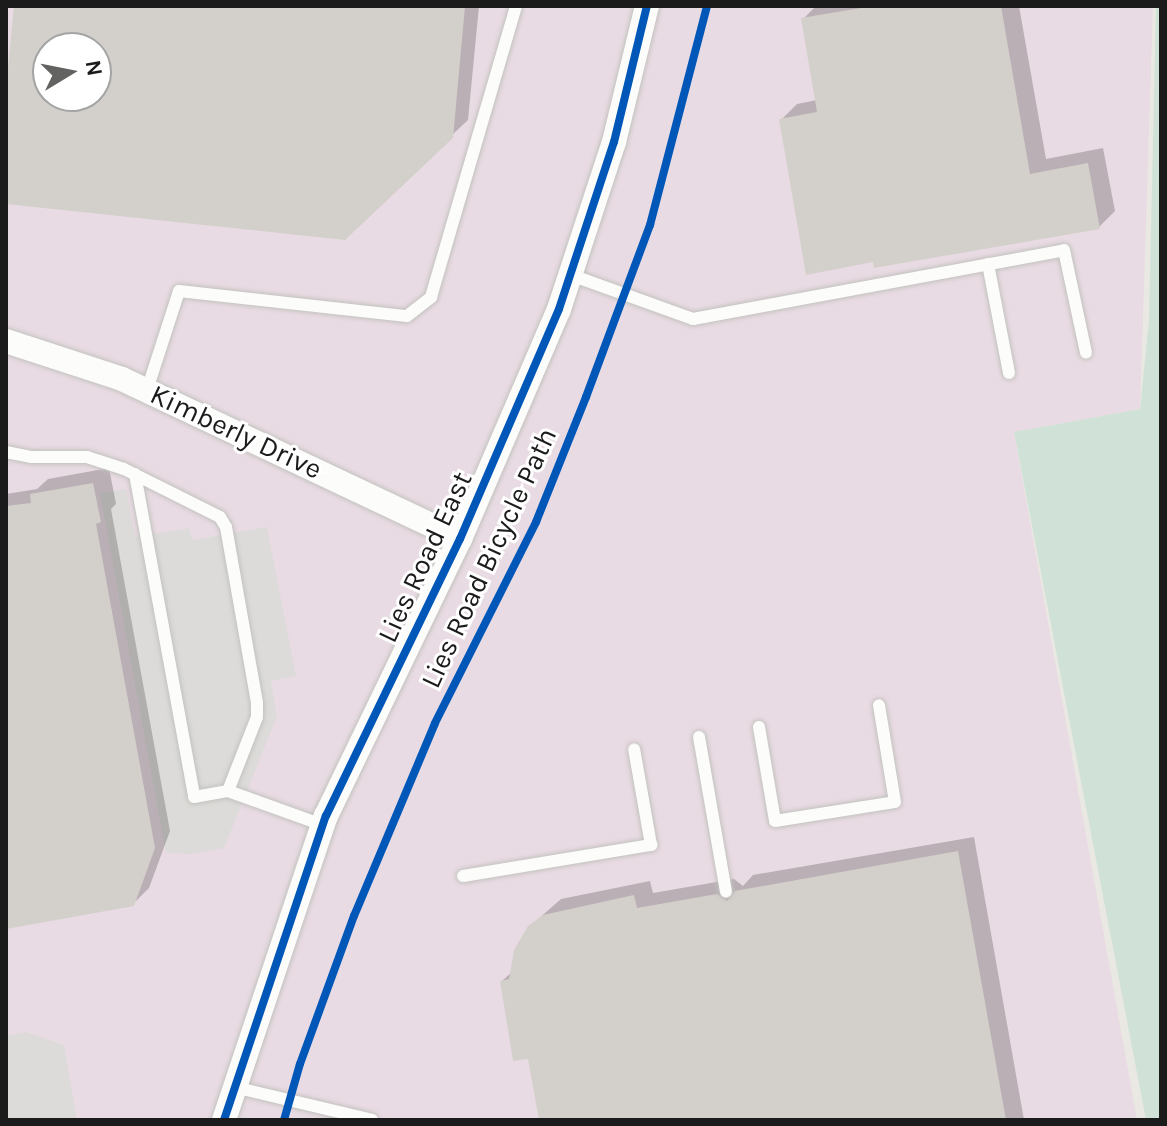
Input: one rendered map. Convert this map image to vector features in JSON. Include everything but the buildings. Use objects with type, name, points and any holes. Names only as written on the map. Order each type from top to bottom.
[{"type":"street","name":"Lies Road East","points":[[224,1120],[323,825],[460,539],[571,275],[614,142],[647,6]]},
{"type":"street","name":"Kimberly Drive","points":[[6,341],[147,390],[460,539]]},
{"type":"lane","points":[[147,390],[179,291],[407,316],[431,297],[516,6]]},
{"type":"lane","points":[[571,275],[693,319],[1064,250],[1086,353]]},
{"type":"lane","points":[[988,264],[1009,373]]},
{"type":"lane","points":[[6,452],[31,457],[87,457],[135,474],[220,517],[226,527],[257,717],[228,791]]},
{"type":"lane","points":[[135,474],[194,797],[228,791],[323,825]]},
{"type":"lane","points":[[759,727],[775,821],[895,802],[879,705]]},
{"type":"lane","points":[[699,737],[726,892]]},
{"type":"lane","points":[[463,876],[651,845],[634,749]]},
{"type":"lane","points":[[234,1087],[372,1120]]},
{"type":"shaded area","points":[[6,6],[1153,6],[1140,409],[1014,432],[1137,1120],[6,1120]]},
{"type":"shaded area","points":[[126,489],[135,537],[189,528],[192,540],[267,527],[296,676],[271,681],[277,716],[224,848],[191,854],[166,853],[100,493]]},
{"type":"shaded area","points":[[26,1032],[64,1045],[77,1120],[6,1120],[6,1036]]},
{"type":"green space","points":[[1156,6],[1161,6],[1161,1120],[1146,1120],[1014,432],[1140,409],[1149,320]]},
{"type":"cycle path","points":[[224,1120],[326,816],[460,539],[559,309],[614,142],[647,6]]},
{"type":"cycle path","name":"Lies Road Bicycle Path","points":[[284,1120],[300,1064],[354,916],[435,723],[536,522],[586,397],[650,225],[707,6]]}]
